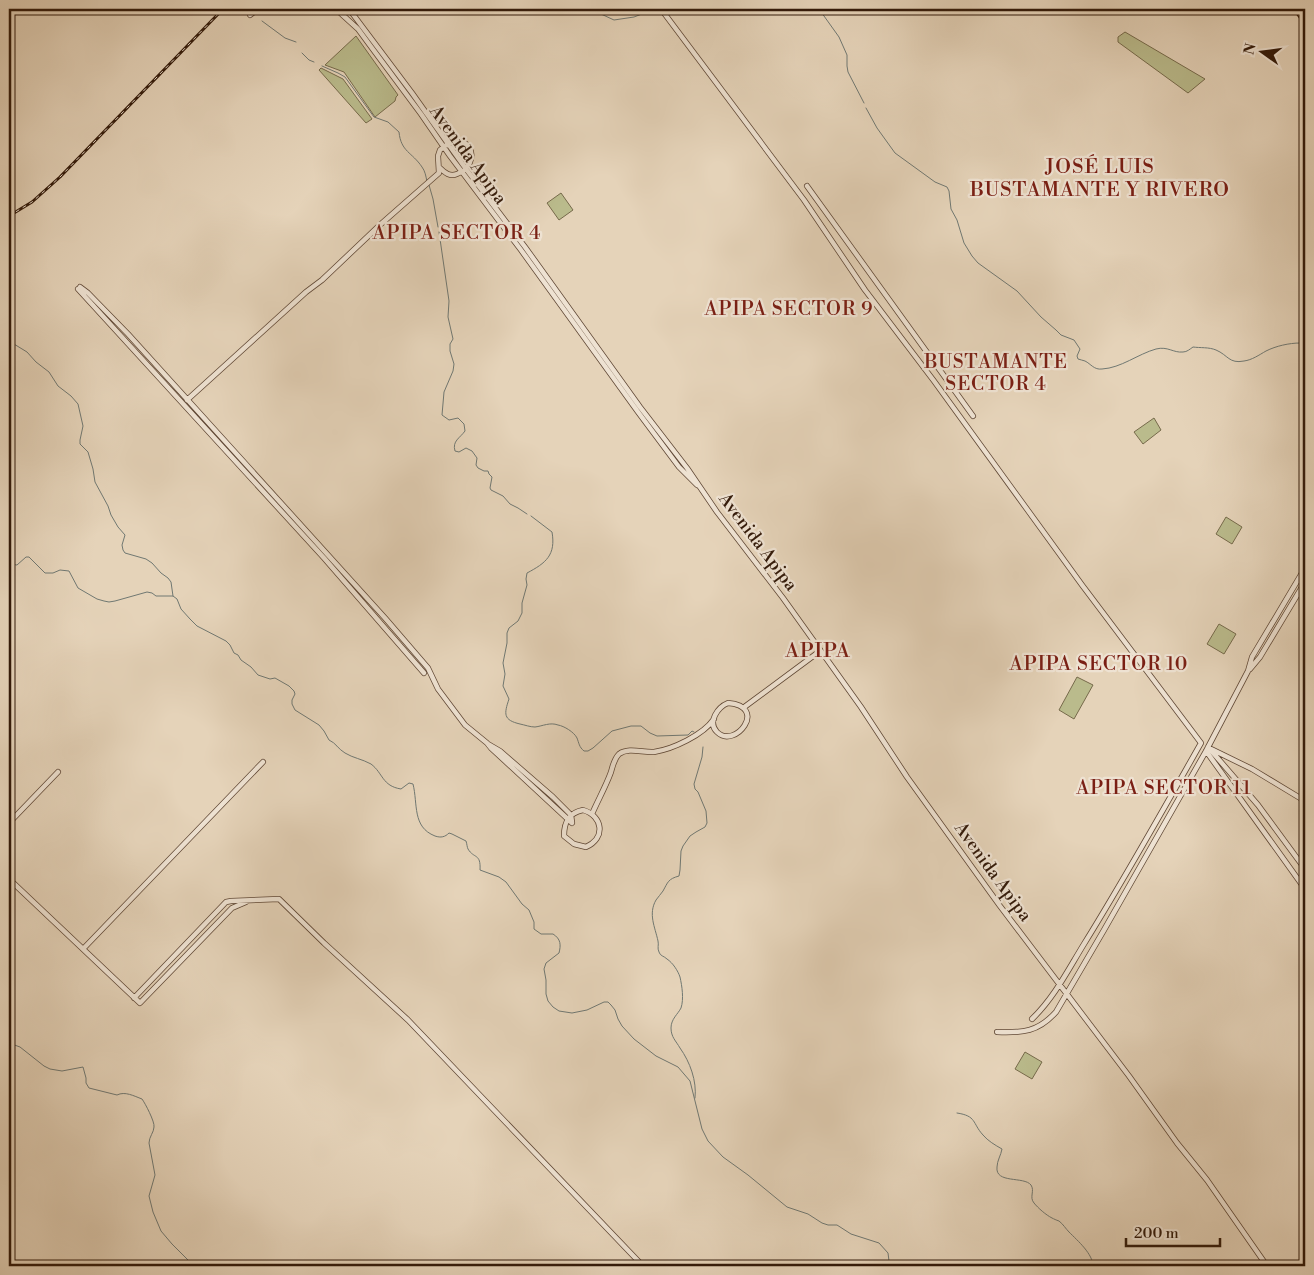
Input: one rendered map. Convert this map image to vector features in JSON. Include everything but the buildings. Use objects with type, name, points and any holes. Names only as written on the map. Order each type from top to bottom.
[{"type":"main road","points":[[1297,9],[1305,20]]},
{"type":"street","points":[[254,9],[250,15],[258,9]]},
{"type":"street","name":"Avenida Apipa","points":[[336,9],[358,29],[446,145]]},
{"type":"street","name":"Avenida Apipa","points":[[349,9],[412,93],[446,145],[638,412],[679,467],[702,489],[717,512],[793,612],[861,707],[907,777],[1000,906],[1171,1135],[1207,1180],[1268,1266]]},
{"type":"street","points":[[661,9],[788,179],[865,290],[934,381],[1082,585],[1201,743],[1060,984],[1032,1019]]},
{"type":"street","points":[[187,400],[439,173],[438,156],[440,150],[454,141],[464,142],[469,146],[472,157],[470,164],[464,170],[454,175],[449,175],[440,168]]},
{"type":"street","points":[[807,186],[972,416]]},
{"type":"street","points":[[424,674],[324,558],[79,288],[88,293],[128,334],[385,618],[428,668],[438,689],[464,725],[500,751],[553,797],[569,817]]},
{"type":"street","points":[[997,1032],[1024,1031],[1039,1026],[1056,1012],[1207,749],[1248,671],[1252,657],[1305,568]]},
{"type":"street","points":[[1248,671],[1260,657],[1305,582]]},
{"type":"street","points":[[743,708],[820,651]]},
{"type":"street","points":[[592,814],[614,760],[620,754],[632,751],[654,752],[677,746],[710,724],[718,709],[725,704],[734,704],[743,708],[747,720],[744,728],[739,733],[728,735],[720,734],[714,727],[714,719]]},
{"type":"street","points":[[1207,749],[1252,769],[1305,801]]},
{"type":"street","points":[[1207,749],[1258,805],[1305,869]]},
{"type":"street","points":[[1207,749],[1305,889]]},
{"type":"street","points":[[83,948],[263,762]]},
{"type":"street","points":[[9,823],[58,772]]},
{"type":"street","points":[[583,810],[592,814],[600,830],[595,841],[586,847],[574,844],[564,836],[569,817],[583,810]]},
{"type":"street","points":[[9,879],[140,1003],[232,908],[248,901]]},
{"type":"street","points":[[134,998],[226,902],[277,899],[282,901],[324,943],[408,1020],[643,1266]]},
{"type":"green space","points":[[1125,32],[1205,79],[1188,93],[1118,42],[1118,37]]},
{"type":"green space","points":[[356,36],[398,95],[395,101],[375,117],[344,72],[325,65]]},
{"type":"green space","points":[[321,68],[343,79],[372,119],[366,123],[319,70]]},
{"type":"green space","points":[[561,193],[573,210],[559,220],[547,203]]},
{"type":"green space","points":[[1154,418],[1161,430],[1143,444],[1134,432]]},
{"type":"green space","points":[[1226,517],[1242,527],[1232,544],[1216,534]]},
{"type":"green space","points":[[1219,624],[1236,634],[1224,654],[1207,644]]},
{"type":"green space","points":[[1077,677],[1093,685],[1074,719],[1059,710]]},
{"type":"green space","points":[[1025,1052],[1042,1062],[1032,1079],[1015,1069]]},
{"type":"waterway","points":[[517,9],[522,12],[539,14]]},
{"type":"waterway","points":[[546,13],[559,14],[582,10],[601,14],[614,20],[634,17],[655,9]]},
{"type":"waterway","points":[[819,9],[839,37],[847,55],[848,72],[864,103]]},
{"type":"waterway","points":[[262,21],[285,38],[296,42]]},
{"type":"waterway","points":[[302,53],[314,62]]},
{"type":"waterway","points":[[322,66],[345,77],[374,117],[388,122],[399,132],[402,144],[423,169],[427,182]]},
{"type":"waterway","points":[[866,108],[877,128],[895,153],[935,182],[947,187],[951,209],[957,220],[964,243],[972,256],[978,263],[1017,291],[1061,335],[1074,340],[1080,349],[1077,356],[1078,359],[1097,369],[1102,369],[1123,364],[1156,349],[1164,348],[1183,352],[1193,347],[1213,349],[1239,362],[1250,360],[1278,346],[1300,343]]},
{"type":"waterway","points":[[429,185],[438,227]]},
{"type":"waterway","points":[[439,232],[449,301],[448,317],[453,339],[450,344],[450,351],[454,364],[444,392],[442,415],[449,420],[458,418],[464,424],[465,431],[456,442],[455,451],[459,452],[466,448],[472,451],[477,458],[476,465],[478,468],[488,471],[492,477],[491,490],[503,496],[510,504],[527,514]]},
{"type":"waterway","points":[[9,341],[27,352],[49,372],[58,386],[78,404],[83,426],[80,444],[88,452],[95,482],[111,515],[125,535],[122,545],[123,550],[125,553],[146,559],[152,563],[171,582],[173,596]]},
{"type":"waterway","points":[[531,516],[552,532],[553,540],[548,557],[539,566],[527,573],[522,613],[518,621],[509,628],[507,633],[503,663],[505,674],[503,686],[509,699],[506,716],[510,721],[531,727],[546,724],[555,724],[563,727],[576,736],[584,751],[593,748],[612,731],[631,726],[641,726],[657,736],[688,735],[692,731],[694,732]]},
{"type":"waterway","points":[[9,564],[17,565],[26,557],[29,557],[45,573],[53,573],[60,570],[69,571],[78,588],[97,599],[109,602],[147,592],[156,596],[173,596],[177,599],[181,609],[197,626],[226,641],[234,653],[258,675],[270,679],[275,678],[289,686],[295,694],[292,700],[295,710],[319,725],[329,740],[343,751],[371,764],[390,785],[401,789],[409,783],[413,784],[417,814],[423,827],[435,836],[443,837],[449,833],[466,841],[468,849],[479,861],[480,870],[499,877],[506,882],[522,904],[529,910],[534,922],[534,929],[541,934],[553,934],[559,940],[559,953],[546,963],[544,969],[546,994],[548,1001],[553,1007],[559,1011],[572,1013],[587,1010],[608,1002],[615,1010],[622,1026],[634,1039],[656,1056],[678,1067],[690,1081],[702,1129],[708,1141],[723,1157],[787,1207],[808,1214],[822,1223],[837,1225],[851,1234],[879,1243],[888,1253],[892,1266]]},
{"type":"waterway","points":[[695,1098],[692,1072],[671,1031],[672,1022],[682,1004],[680,977],[677,970],[661,955],[658,949],[652,915],[656,900],[667,883],[679,876],[683,846],[690,836],[705,827],[707,823],[706,811],[694,784],[703,747]]},
{"type":"waterway","points":[[9,1043],[20,1047],[50,1069],[62,1071],[83,1067],[86,1083],[89,1088],[117,1095],[130,1094],[142,1099],[154,1125],[149,1143],[155,1175],[149,1196],[153,1212],[161,1231],[194,1266]]},
{"type":"waterway","points":[[957,1113],[971,1118],[985,1137],[1002,1149],[997,1165],[1000,1176],[1027,1182],[1031,1185],[1034,1203],[1047,1215],[1059,1221],[1081,1244],[1091,1257],[1093,1266]]},
{"type":"railway","points":[[9,216],[32,202],[60,177],[223,9]]},
{"type":"district","name":"JOSÉ LUIS BUSTAMANTE Y RIVERO","points":[[1100,178]]},
{"type":"district","name":"APIPA SECTOR 4","points":[[457,233]]},
{"type":"district","name":"APIPA SECTOR 9","points":[[789,309]]},
{"type":"district","name":"BUSTAMANTE SECTOR 4","points":[[996,373]]},
{"type":"district","name":"APIPA","points":[[818,651]]},
{"type":"district","name":"APIPA SECTOR 10","points":[[1099,664]]},
{"type":"district","name":"APIPA SECTOR 11","points":[[1164,788]]}]
